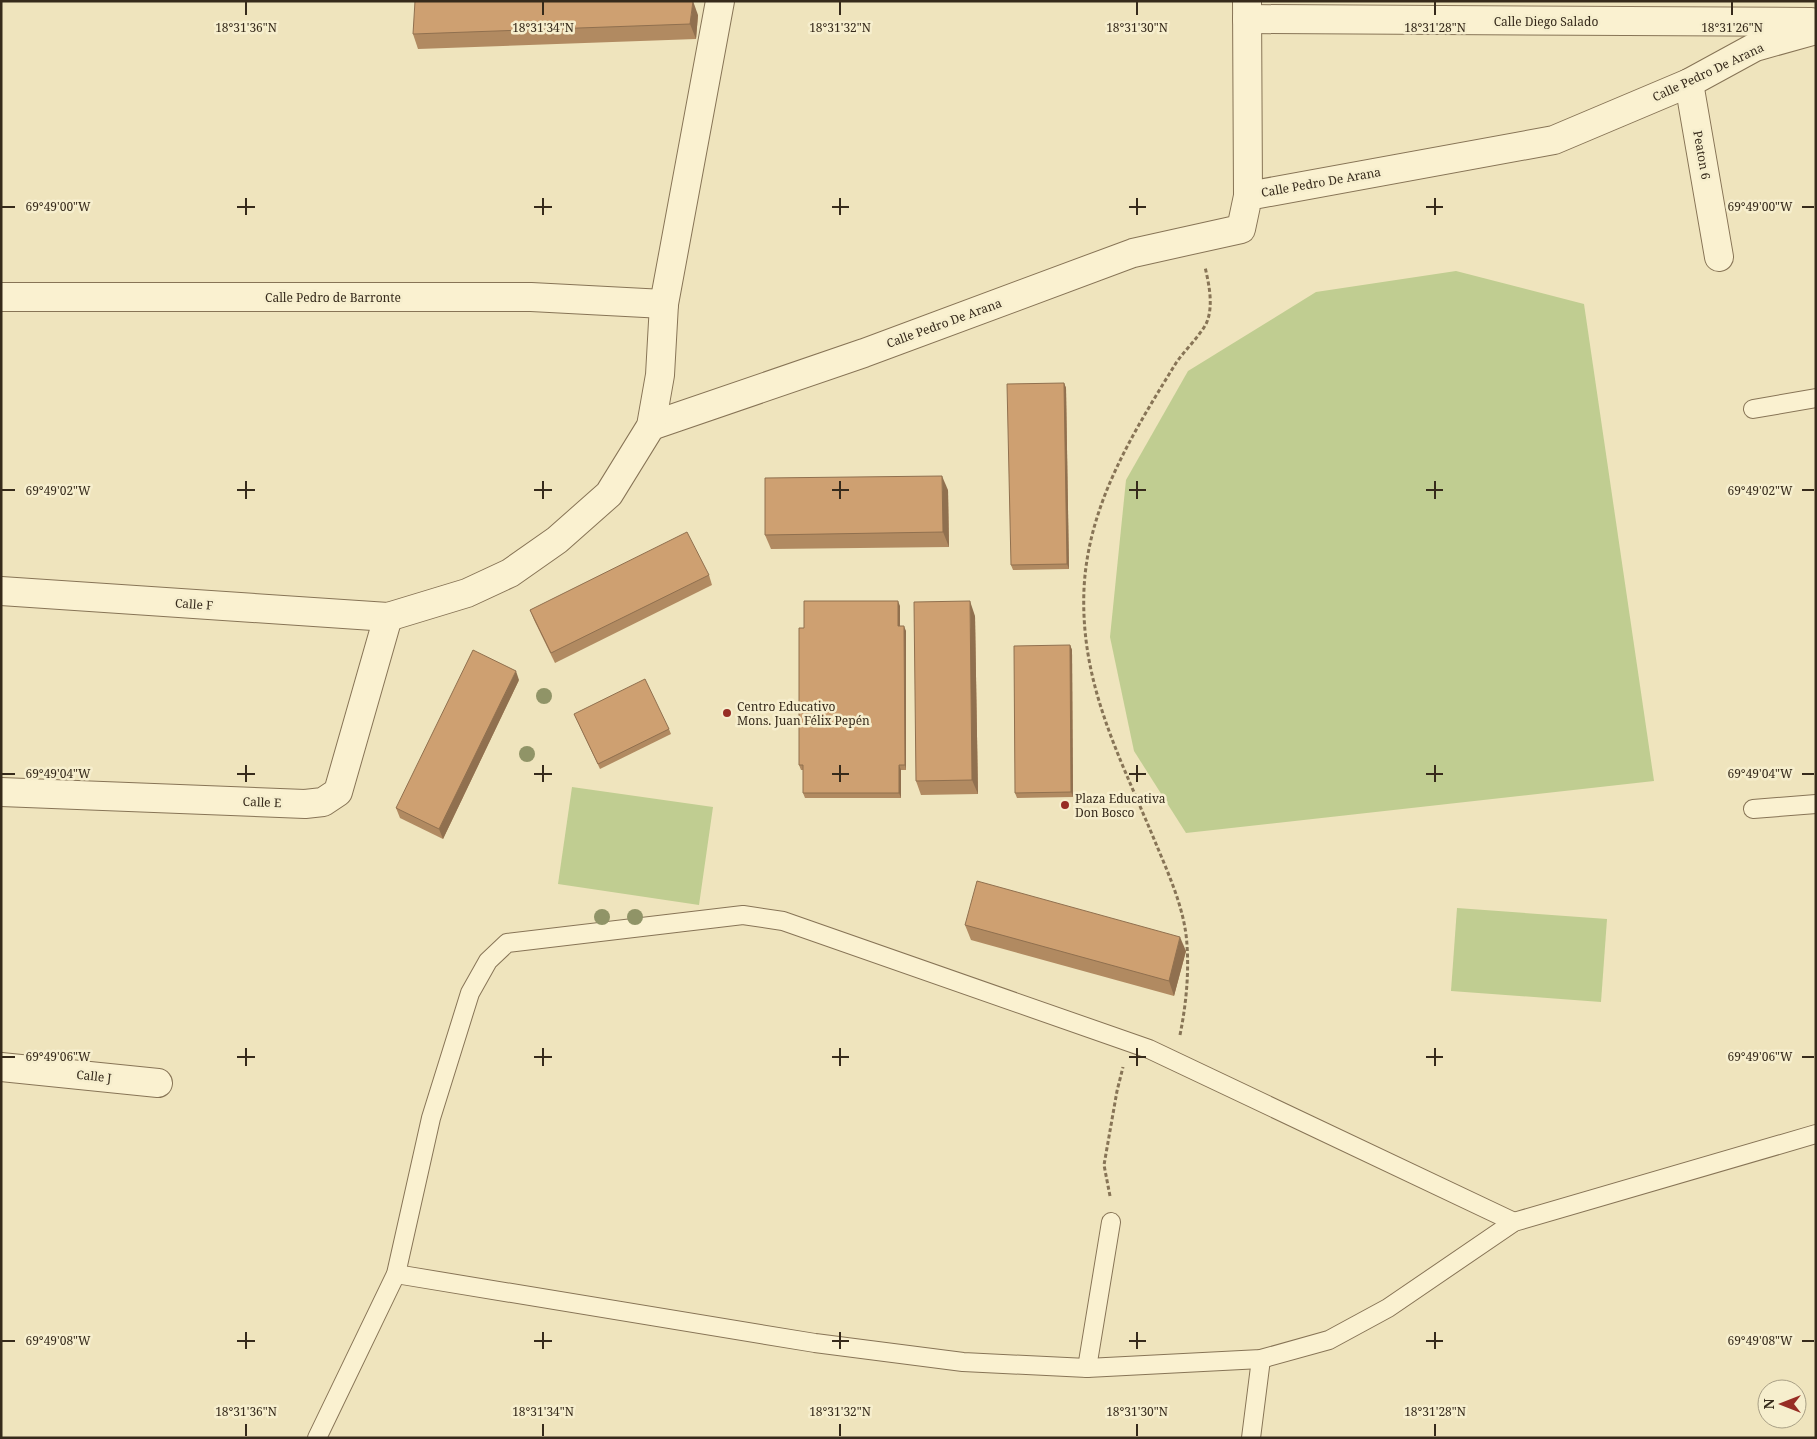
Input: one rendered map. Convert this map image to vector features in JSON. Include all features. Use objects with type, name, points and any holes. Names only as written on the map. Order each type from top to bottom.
[{"type":"street","points":[[388,617],[467,593],[510,573],[557,540],[609,494],[651,426],[660,375],[664,304],[720,1]]},
{"type":"street","points":[[1247,10],[1248,196]]},
{"type":"street","name":"Calle Diego Salado","points":[[1247,10],[1816,22]]},
{"type":"street","name":"Calle Pedro De Arana","points":[[651,426],[864,353],[1133,253],[1241,229],[1248,196],[1554,140],[1689,83],[1755,47],[1816,30]]},
{"type":"street","name":"Peaton 6","points":[[1689,83],[1719,257]]},
{"type":"street","name":"Calle Pedro de Barronte","points":[[1,297],[532,297],[664,304]]},
{"type":"street","name":"Calle F","points":[[1,591],[388,617]]},
{"type":"street","name":"Calle E","points":[[1,792],[305,804],[323,802],[338,792],[388,617]]},
{"type":"street","name":"Calle J","points":[[1,1067],[158,1083]]},
{"type":"lane","points":[[1752,410],[1816,398]]},
{"type":"lane","points":[[1752,809],[1816,804]]},
{"type":"lane","points":[[317,1438],[396,1274],[431,1118],[470,993],[488,961],[507,943],[743,915],[783,921],[1130,1043],[1172,1060],[1514,1222]]},
{"type":"lane","points":[[396,1274],[816,1343],[962,1362],[1087,1368],[1261,1360],[1329,1340],[1388,1308],[1514,1222],[1816,1134]]},
{"type":"lane","points":[[1087,1368],[1111,1222]]},
{"type":"lane","points":[[1251,1438],[1261,1360]]},
{"type":"path","points":[[1172,1060],[1179,1038],[1188,974],[1184,924],[1171,878],[1108,732],[1091,676],[1084,638],[1084,587],[1095,520],[1114,470],[1178,360],[1206,324],[1210,310],[1209,292],[1198,240]]},
{"type":"path","points":[[1111,1222],[1110,1199],[1104,1165],[1117,1091],[1130,1043]]},
{"type":"green space","points":[[1456,271],[1584,304],[1654,781],[1186,833],[1134,751],[1110,637],[1126,480],[1188,371],[1316,292]]},
{"type":"green space","points":[[572,787],[713,807],[699,905],[558,884]]},
{"type":"green space","points":[[1457,908],[1607,919],[1601,1002],[1451,991]]},
{"type":"building","points":[[415,1],[693,1],[690,24],[413,34]]},
{"type":"building","points":[[1064,383],[1067,564],[1011,565],[1007,384]]},
{"type":"building","points":[[942,476],[943,532],[765,535],[765,478]]},
{"type":"building","points":[[687,532],[709,575],[551,653],[530,610]]},
{"type":"building","points":[[804,601],[898,601],[898,626],[904,626],[905,765],[899,765],[899,793],[803,793],[803,765],[799,765],[799,628],[804,628]]},
{"type":"building","points":[[970,601],[972,780],[916,781],[914,602]]},
{"type":"building","points":[[1070,645],[1071,792],[1015,793],[1014,646]]},
{"type":"building","points":[[473,650],[516,671],[439,829],[396,808]]},
{"type":"building","points":[[645,679],[669,729],[598,764],[574,714]]},
{"type":"building","points":[[977,881],[1180,937],[1169,981],[965,925]]},
{"type":"place","name":"Centro Educativo Mons. Juan Félix Pepén","points":[[727,713]]},
{"type":"place","name":"Plaza Educativa Don Bosco","points":[[1065,805]]}]
